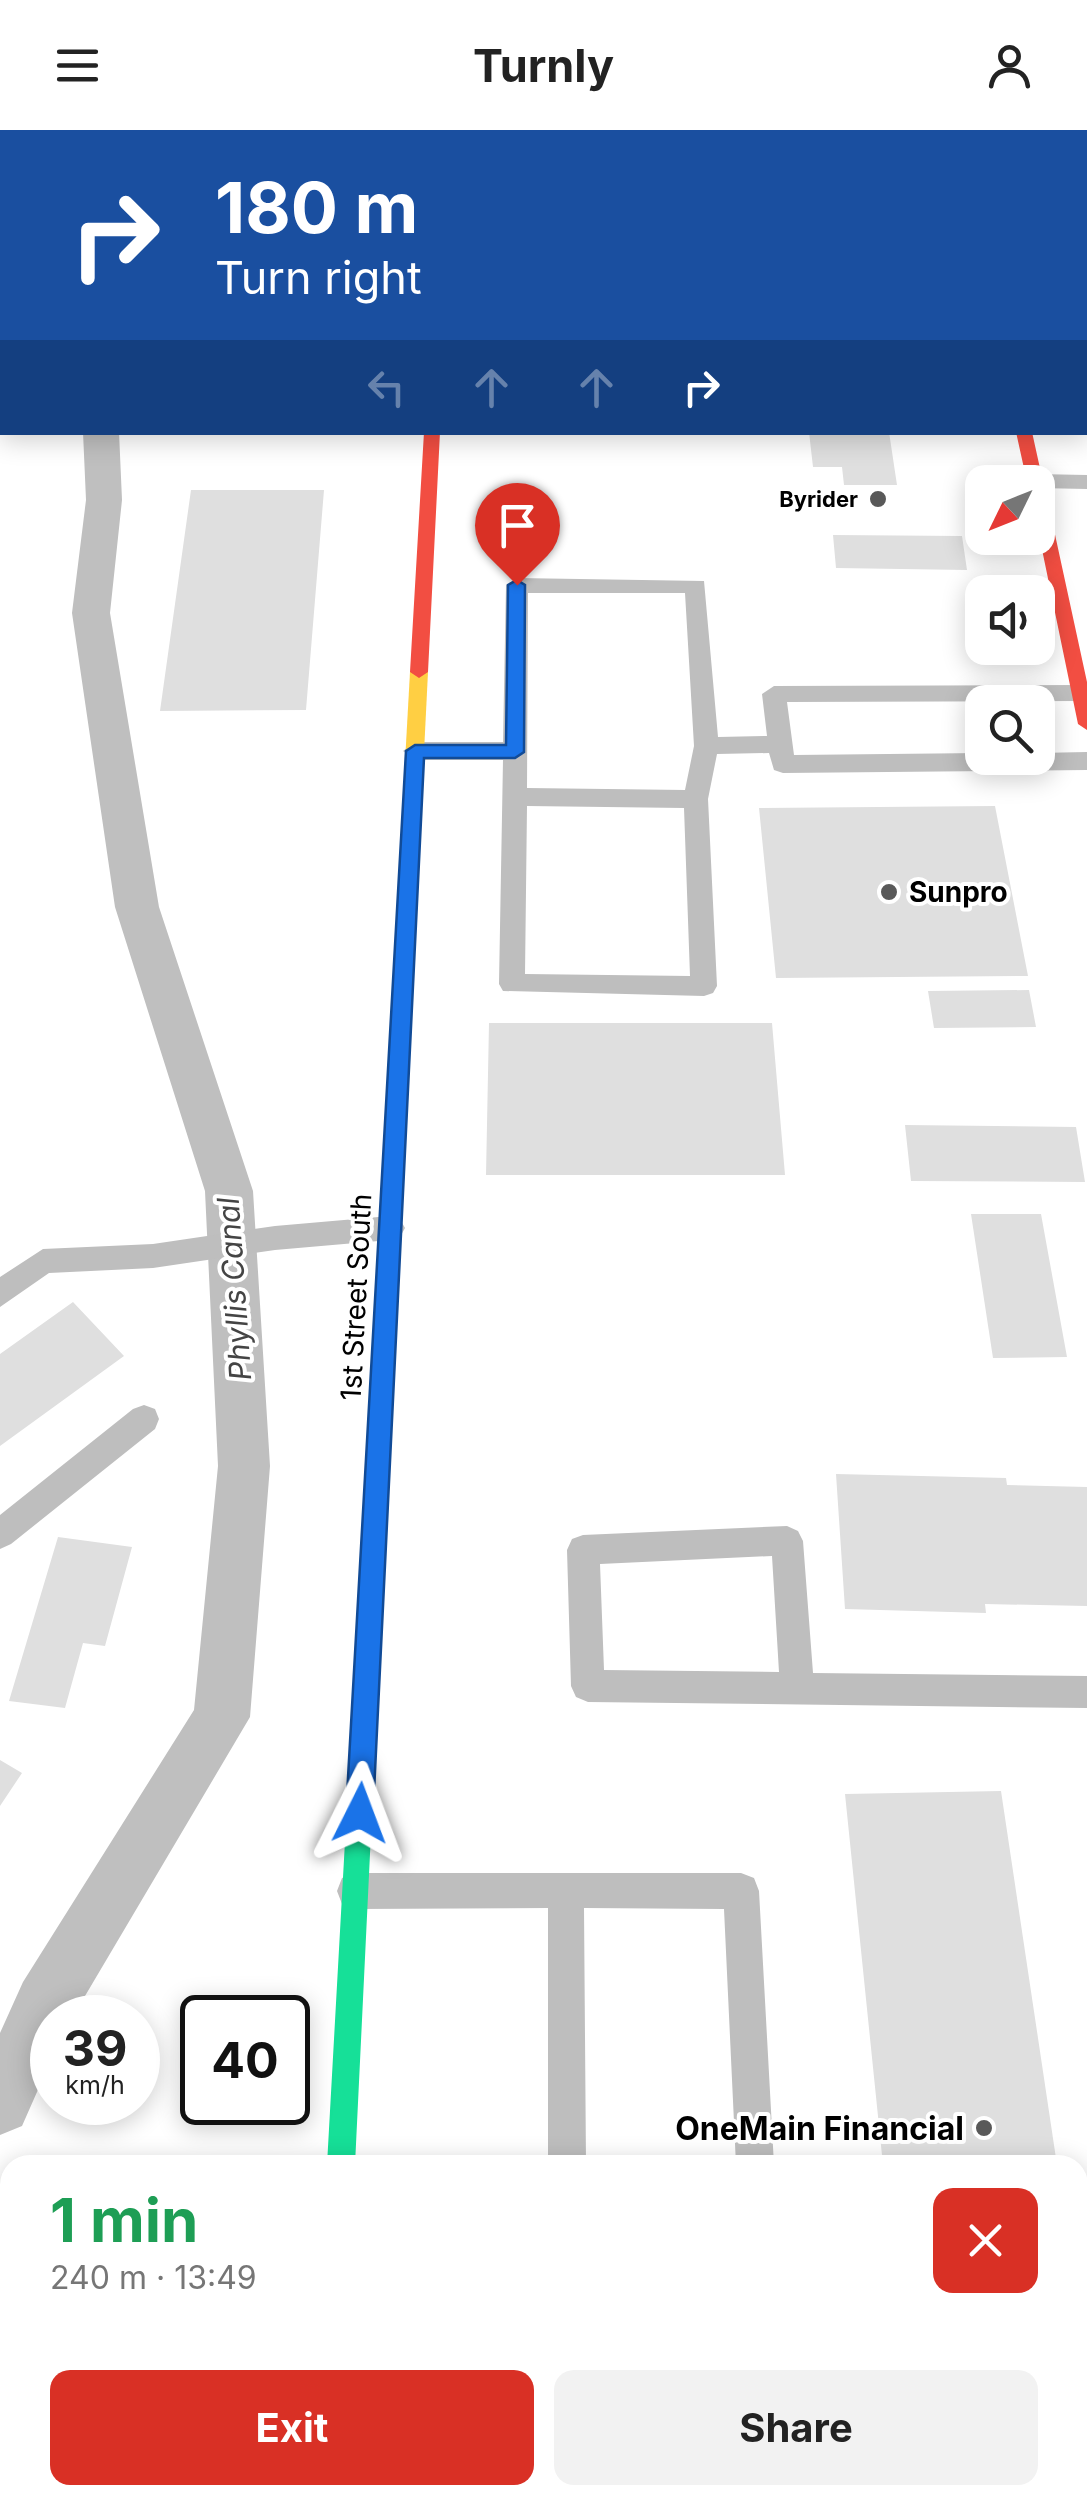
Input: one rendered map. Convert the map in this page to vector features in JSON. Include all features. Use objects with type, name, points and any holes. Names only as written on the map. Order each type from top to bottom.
[{"type":"street","name":"1st Street South","points":[[342,2155],[432,435]]},
{"type":"street","points":[[1025,435],[1031,465]]},
{"type":"street","points":[[1052,555],[1085,704]]},
{"type":"lane","points":[[1055,482],[1087,482]]},
{"type":"lane","points":[[517,585],[696,586],[706,746],[696,799],[704,986],[512,984],[515,752],[517,585]]},
{"type":"lane","points":[[1085,704],[774,694],[783,764],[1087,761]]},
{"type":"lane","points":[[706,746],[780,744]]},
{"type":"lane","points":[[415,751],[515,752]]},
{"type":"lane","points":[[514,797],[696,799]]},
{"type":"lane","points":[[0,1294],[43,1261],[195,1251],[275,1238],[390,1228]]},
{"type":"lane","points":[[0,1534],[144,1419]]},
{"type":"lane","points":[[797,1688],[787,1541],[582,1550],[588,1686],[1087,1692]]},
{"type":"lane","points":[[566,1890],[567,2155]]},
{"type":"lane","points":[[355,1891],[741,1891],[754,2155]]},
{"type":"building","points":[[809,435],[889,435],[897,485],[844,485],[842,467],[813,467]]},
{"type":"building","points":[[191,490],[324,490],[306,710],[160,711]]},
{"type":"building","points":[[833,535],[962,536],[967,570],[836,568]]},
{"type":"building","name":"Sunpro","points":[[995,806],[1028,976],[776,978],[759,808]]},
{"type":"building","points":[[1029,990],[1036,1027],[934,1028],[928,991]]},
{"type":"building","points":[[489,1023],[772,1023],[785,1175],[486,1175]]},
{"type":"building","points":[[905,1125],[1076,1127],[1085,1182],[911,1181]]},
{"type":"building","points":[[971,1214],[1041,1214],[1067,1357],[993,1358]]},
{"type":"building","points":[[73,1302],[124,1356],[0,1446],[0,1354]]},
{"type":"building","points":[[836,1474],[1006,1478],[1007,1485],[1087,1487],[1087,1606],[985,1604],[986,1613],[845,1609]]},
{"type":"building","points":[[58,1537],[132,1547],[105,1646],[83,1643],[65,1708],[9,1701]]},
{"type":"building","points":[[0,1760],[22,1773],[0,1806]]},
{"type":"building","points":[[1001,1791],[1056,2155],[882,2155],[845,1794]]},
{"type":"waterway","name":"Phyllis Canal","points":[[0,2104],[45,2004],[222,1717],[244,1466],[229,1191],[137,907],[91,613],[104,500],[101,435]]},
{"type":"traffic: fast","points":[[342,2155],[383,1356]]},
{"type":"traffic: slow","points":[[383,1356],[419,672]]},
{"type":"traffic: jam","points":[[419,672],[432,435]]},
{"type":"traffic: jam","points":[[1025,435],[1031,465]]},
{"type":"traffic: jam","points":[[1051,555],[1087,724]]},
{"type":"place","name":"Byrider","points":[[878,499]]},
{"type":"place","name":"Sunpro","points":[[889,892]]},
{"type":"place","name":"OneMain Financial","points":[[984,2128]]},
{"type":"route","points":[[360,1813],[415,751],[515,752],[517,585]]}]
